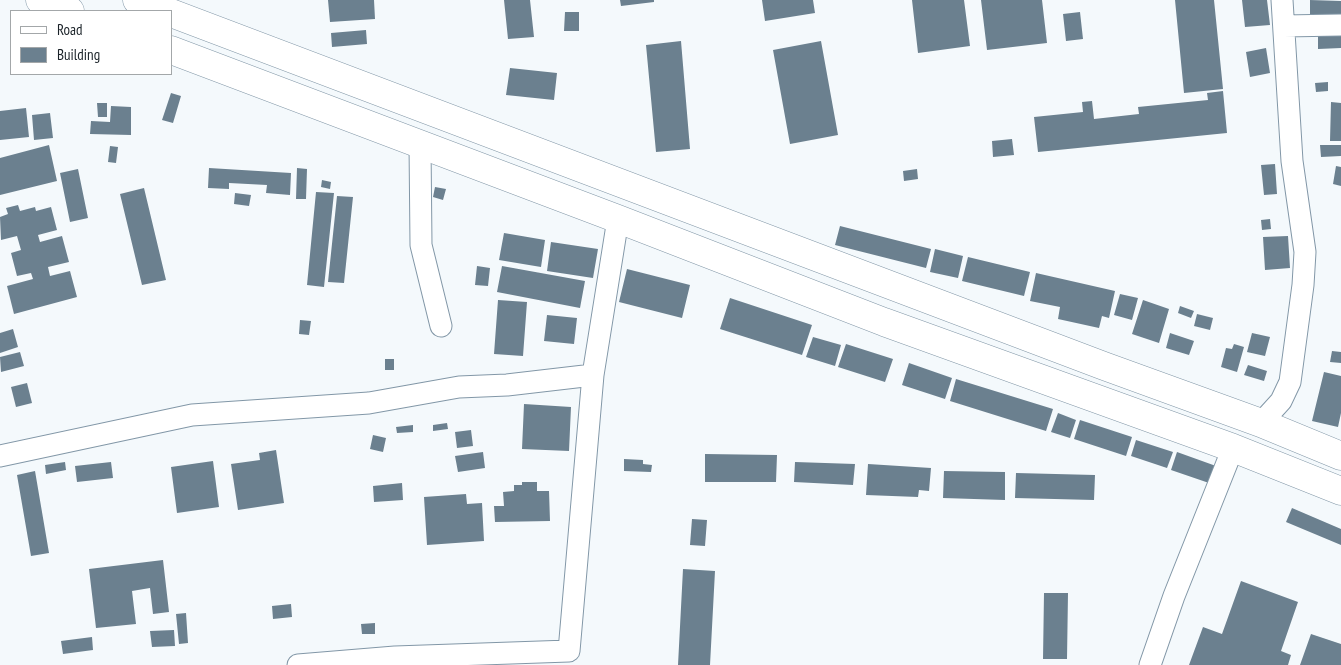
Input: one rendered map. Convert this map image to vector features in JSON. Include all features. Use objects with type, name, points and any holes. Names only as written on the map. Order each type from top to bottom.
[{"type":"main road","points":[[40,0],[67,10]]},
{"type":"main road","points":[[136,0],[163,10]]},
{"type":"main road","points":[[172,13],[1104,366],[1261,423],[1341,456]]},
{"type":"main road","points":[[172,50],[884,322],[1233,448],[1341,491]]},
{"type":"street","points":[[1261,423],[1280,401],[1290,382],[1304,285],[1305,252],[1292,161],[1282,0]]},
{"type":"street","points":[[1284,26],[1341,25]]},
{"type":"street","points":[[420,144],[421,245],[441,326]]},
{"type":"street","points":[[298,665],[395,657],[569,651],[593,375],[618,219]]},
{"type":"street","points":[[0,456],[192,414],[369,403],[459,387],[593,375]]},
{"type":"street","points":[[1150,665],[1174,596],[1233,448]]},
{"type":"building","points":[[328,0],[374,0],[375,19],[330,22]]},
{"type":"building","points":[[504,0],[530,0],[534,37],[508,39]]},
{"type":"building","points":[[620,0],[654,0],[654,2],[621,6]]},
{"type":"building","points":[[762,0],[813,0],[815,13],[765,21]]},
{"type":"building","points":[[912,0],[964,0],[970,46],[918,53]]},
{"type":"building","points":[[981,0],[1042,0],[1047,43],[987,50]]},
{"type":"building","points":[[1175,0],[1214,0],[1223,89],[1184,93]]},
{"type":"building","points":[[1242,0],[1267,0],[1270,25],[1245,27]]},
{"type":"building","points":[[1310,0],[1341,1],[1341,18],[1310,18]]},
{"type":"building","points":[[565,12],[579,12],[579,31],[564,31]]},
{"type":"building","points":[[1080,12],[1083,39],[1066,41],[1063,14]]},
{"type":"building","points":[[366,30],[367,44],[332,47],[331,33]]},
{"type":"building","points":[[1341,32],[1341,48],[1318,49],[1318,33]]},
{"type":"building","points":[[681,41],[690,149],[656,152],[646,45]]},
{"type":"building","points":[[821,41],[838,135],[790,144],[773,50]]},
{"type":"building","points":[[1266,48],[1270,73],[1250,77],[1246,52]]},
{"type":"building","points":[[510,68],[557,73],[554,100],[506,95]]},
{"type":"building","points":[[1328,82],[1328,91],[1316,92],[1315,83]]},
{"type":"building","points":[[1223,91],[1227,133],[1038,152],[1034,117],[1083,112],[1082,102],[1092,101],[1094,119],[1139,114],[1138,107],[1208,100],[1207,93]]},
{"type":"building","points":[[171,93],[181,96],[173,123],[162,120]]},
{"type":"building","points":[[1331,102],[1341,103],[1341,141],[1330,141]]},
{"type":"building","points":[[97,103],[107,103],[107,117],[98,117]]},
{"type":"building","points":[[111,106],[131,107],[131,135],[90,134],[91,121],[110,122]]},
{"type":"building","points":[[26,108],[29,137],[0,140],[0,111]]},
{"type":"building","points":[[50,113],[53,138],[34,140],[32,115]]},
{"type":"building","points":[[1012,139],[1014,155],[993,157],[992,141]]},
{"type":"building","points":[[49,145],[57,181],[0,195],[0,158]]},
{"type":"building","points":[[1320,145],[1341,145],[1341,156],[1321,157]]},
{"type":"building","points":[[110,146],[118,147],[116,163],[108,162]]},
{"type":"building","points":[[1275,164],[1277,194],[1264,195],[1261,165]]},
{"type":"building","points":[[1336,166],[1341,167],[1341,186],[1333,184]]},
{"type":"building","points":[[209,168],[291,173],[290,195],[266,193],[267,185],[229,183],[229,189],[208,188]]},
{"type":"building","points":[[297,168],[307,169],[306,199],[296,199]]},
{"type":"building","points":[[78,169],[88,218],[70,222],[60,173]]},
{"type":"building","points":[[917,169],[918,179],[904,181],[903,171]]},
{"type":"building","points":[[322,180],[331,182],[330,189],[321,187]]},
{"type":"building","points":[[435,187],[446,189],[443,200],[433,197]]},
{"type":"building","points":[[144,188],[166,280],[142,285],[120,194]]},
{"type":"building","points":[[316,192],[334,193],[324,287],[307,285]]},
{"type":"building","points":[[235,193],[251,195],[249,206],[234,204]]},
{"type":"building","points":[[337,196],[353,197],[344,283],[328,282]]},
{"type":"building","points":[[18,205],[20,211],[35,207],[36,211],[51,207],[57,230],[38,235],[40,242],[62,236],[69,262],[48,267],[50,276],[70,271],[77,297],[14,314],[7,286],[33,279],[31,273],[17,276],[11,253],[21,250],[17,236],[1,240],[0,217],[8,214],[6,208]]},
{"type":"building","points":[[1270,219],[1271,229],[1262,230],[1261,220]]},
{"type":"building","points":[[840,226],[931,249],[926,268],[835,245]]},
{"type":"building","points":[[504,233],[545,240],[541,267],[499,260]]},
{"type":"building","points":[[1288,236],[1290,268],[1265,270],[1263,237]]},
{"type":"building","points":[[551,242],[598,249],[593,278],[547,271]]},
{"type":"building","points":[[935,249],[963,256],[958,278],[930,272]]},
{"type":"building","points":[[968,257],[1030,272],[1024,296],[962,281]]},
{"type":"building","points":[[477,266],[490,268],[488,286],[475,285]]},
{"type":"building","points":[[502,266],[585,281],[580,308],[497,292]]},
{"type":"building","points":[[627,269],[690,285],[682,318],[619,302]]},
{"type":"building","points":[[1036,273],[1115,291],[1109,318],[1102,316],[1099,328],[1058,319],[1060,307],[1030,301]]},
{"type":"building","points":[[1120,294],[1138,298],[1132,320],[1114,315]]},
{"type":"building","points":[[730,298],[812,325],[802,355],[720,329]]},
{"type":"building","points":[[498,300],[527,302],[523,356],[494,354]]},
{"type":"building","points":[[1143,300],[1169,309],[1159,343],[1132,334]]},
{"type":"building","points":[[1180,306],[1194,311],[1191,318],[1178,313]]},
{"type":"building","points":[[1197,314],[1213,318],[1210,330],[1194,326]]},
{"type":"building","points":[[547,315],[577,318],[574,344],[544,341]]},
{"type":"building","points":[[300,320],[311,321],[309,335],[299,334]]},
{"type":"building","points":[[13,329],[18,347],[0,353],[0,333]]},
{"type":"building","points":[[1170,333],[1194,341],[1189,355],[1166,348]]},
{"type":"building","points":[[1252,333],[1270,337],[1265,356],[1247,352]]},
{"type":"building","points":[[813,337],[841,345],[835,366],[806,357]]},
{"type":"building","points":[[846,344],[893,359],[885,382],[838,367]]},
{"type":"building","points":[[1234,344],[1244,347],[1237,372],[1221,367],[1226,348],[1232,349]]},
{"type":"building","points":[[1332,351],[1341,352],[1341,363],[1330,362]]},
{"type":"building","points":[[20,352],[24,366],[1,372],[0,357]]},
{"type":"building","points":[[385,359],[394,359],[394,370],[385,370]]},
{"type":"building","points":[[909,363],[952,378],[945,399],[902,385]]},
{"type":"building","points":[[1248,365],[1267,371],[1264,381],[1244,375]]},
{"type":"building","points":[[1324,372],[1341,376],[1341,413],[1338,427],[1312,421]]},
{"type":"building","points":[[956,379],[1053,409],[1046,431],[950,401]]},
{"type":"building","points":[[27,383],[32,403],[16,407],[11,387]]},
{"type":"building","points":[[524,404],[571,407],[569,451],[522,449]]},
{"type":"building","points":[[1058,413],[1076,420],[1070,438],[1051,432]]},
{"type":"building","points":[[1080,420],[1132,437],[1126,456],[1074,439]]},
{"type":"building","points":[[447,423],[448,429],[433,431],[433,425]]},
{"type":"building","points":[[413,425],[413,432],[397,433],[396,427]]},
{"type":"building","points":[[471,430],[473,446],[457,448],[455,432]]},
{"type":"building","points":[[373,435],[386,438],[383,452],[370,449]]},
{"type":"building","points":[[1136,440],[1173,452],[1167,468],[1131,456]]},
{"type":"building","points":[[276,450],[284,503],[238,510],[231,464],[260,460],[259,453]]},
{"type":"building","points":[[483,452],[485,468],[458,472],[455,456]]},
{"type":"building","points":[[1177,452],[1216,466],[1209,483],[1171,470]]},
{"type":"building","points":[[705,454],[777,455],[776,482],[705,482]]},
{"type":"building","points":[[624,459],[643,460],[643,464],[652,465],[651,472],[624,471]]},
{"type":"building","points":[[213,461],[219,507],[177,513],[171,467]]},
{"type":"building","points":[[65,462],[66,470],[46,474],[45,465]]},
{"type":"building","points":[[111,462],[113,478],[77,482],[75,466]]},
{"type":"building","points":[[795,462],[855,464],[853,485],[794,482]]},
{"type":"building","points":[[868,464],[931,468],[929,491],[919,490],[918,497],[866,495]]},
{"type":"building","points":[[35,471],[49,553],[31,556],[17,475]]},
{"type":"building","points":[[944,471],[1005,472],[1005,500],[943,498]]},
{"type":"building","points":[[1016,473],[1095,475],[1094,500],[1015,498]]},
{"type":"building","points":[[522,482],[537,482],[537,491],[549,491],[550,521],[495,522],[494,506],[504,506],[503,492],[514,491],[514,485],[522,485]]},
{"type":"building","points":[[402,483],[403,500],[374,502],[373,486]]},
{"type":"building","points":[[466,494],[467,504],[482,503],[484,541],[427,545],[424,497]]},
{"type":"building","points":[[1292,508],[1341,529],[1341,545],[1286,522]]},
{"type":"building","points":[[692,519],[707,520],[705,546],[690,545]]},
{"type":"building","points":[[163,560],[169,612],[153,614],[150,588],[132,591],[136,624],[96,628],[89,569]]},
{"type":"building","points":[[683,569],[715,571],[710,665],[678,665]]},
{"type":"building","points":[[1241,581],[1298,602],[1281,651],[1291,655],[1288,665],[1189,665],[1203,627],[1222,634]]},
{"type":"building","points":[[1044,593],[1068,593],[1067,659],[1043,659]]},
{"type":"building","points":[[291,604],[292,617],[273,619],[272,606]]},
{"type":"building","points":[[186,613],[188,643],[179,644],[176,614]]},
{"type":"building","points":[[375,623],[375,634],[362,634],[361,624]]},
{"type":"building","points":[[174,630],[175,646],[152,647],[150,631]]},
{"type":"building","points":[[1311,634],[1341,644],[1341,665],[1300,665]]},
{"type":"building","points":[[92,637],[93,650],[63,654],[61,641]]}]
